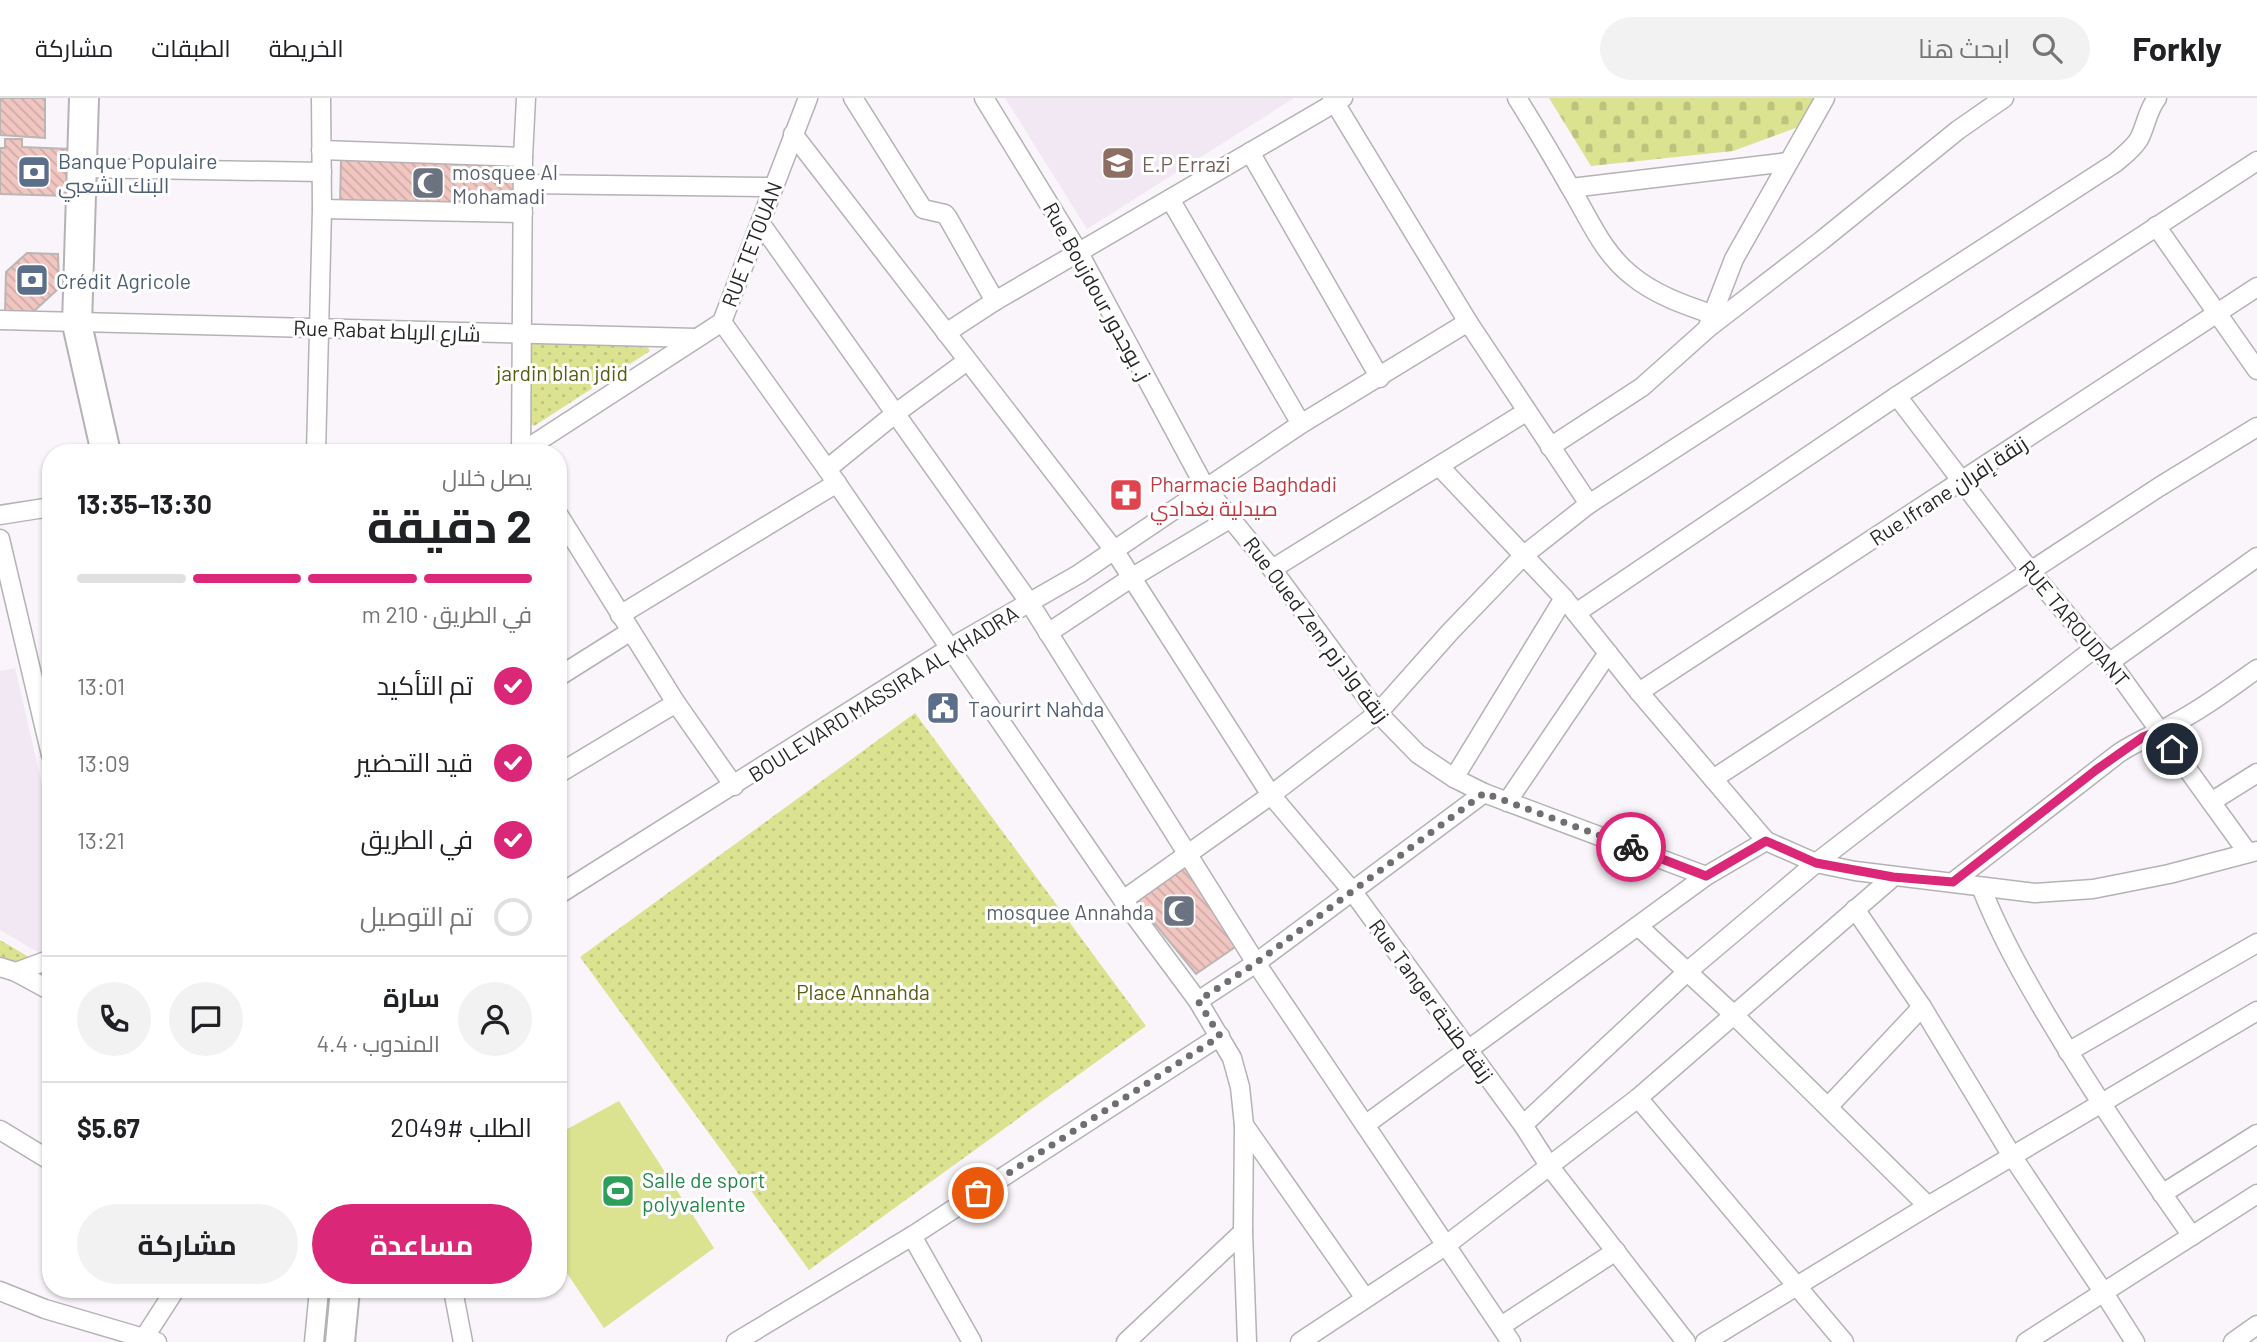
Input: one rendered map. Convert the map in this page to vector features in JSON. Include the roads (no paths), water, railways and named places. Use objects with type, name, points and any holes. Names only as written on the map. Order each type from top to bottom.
[{"type":"main road","points":[[84,98],[84,168],[77,324],[104,444]]},
{"type":"main road","points":[[340,1342],[344,1298]]},
{"type":"street","points":[[316,444],[321,98]]},
{"type":"street","points":[[521,444],[523,157],[526,98]]},
{"type":"street","name":"RUE TETOUAN","points":[[535,444],[722,322],[808,98]]},
{"type":"street","points":[[852,98],[923,209],[945,214],[948,218],[995,301]]},
{"type":"street","name":"Rue Boujdour ز. بوجدور","points":[[984,98],[1079,253],[1205,487]]},
{"type":"street","points":[[1517,98],[1600,241],[1617,262],[1634,277],[1711,322]]},
{"type":"street","points":[[1711,322],[1734,259],[1825,98]]},
{"type":"street","points":[[1550,447],[1642,387],[1711,322],[1821,241],[1958,130],[2004,98]]},
{"type":"street","points":[[1123,900],[1271,795],[1378,713],[1524,555],[1589,505],[2115,163],[2139,139],[2149,108],[2157,98]]},
{"type":"street","points":[[946,332],[1336,100],[1468,322],[1589,505]]},
{"type":"street","name":"Rue Tanger زنقة طنجة","points":[[793,134],[1114,550],[1271,795],[1353,892],[1523,1125],[1550,1167],[1686,1342]]},
{"type":"street","points":[[321,150],[523,157]]},
{"type":"street","points":[[1250,152],[1380,377]]},
{"type":"street","points":[[1576,613],[1898,396],[2257,161]]},
{"type":"street","points":[[1571,188],[1788,162]]},
{"type":"street","points":[[84,168],[321,172]]},
{"type":"street","points":[[524,184],[772,187]]},
{"type":"street","points":[[1170,200],[1301,424]]},
{"type":"street","points":[[321,209],[523,213]]},
{"type":"street","points":[[761,224],[1029,602],[1256,963],[1511,1342]]},
{"type":"street","points":[[2156,226],[2257,370]]},
{"type":"street","name":"Rue Ifrane زنقة إفران","points":[[1639,692],[2257,287]]},
{"type":"street","name":"Rue Rabat شارع الرباط","points":[[0,320],[696,338]]},
{"type":"street","points":[[722,322],[832,476],[1123,900],[1198,1001],[1232,1058],[1240,1087],[1244,1125],[1243,1232],[1247,1342]]},
{"type":"street","name":"BOULEVARD MASSIRA AL KHADRA","points":[[567,889],[950,648],[1079,574],[1301,424],[1468,322]]},
{"type":"street","points":[[620,615],[832,476],[896,413],[967,361]]},
{"type":"street","name":"RUE TAROUDANT","points":[[1898,396],[2031,572],[2110,662],[2211,802],[2253,852]]},
{"type":"street","points":[[1272,569],[1526,412]]},
{"type":"street","points":[[1713,779],[2159,487],[2257,427]]},
{"type":"street","points":[[1439,466],[1564,598],[1639,692],[1766,841],[1816,863],[1893,877],[2035,893],[2092,889],[2168,874],[2253,852]]},
{"type":"street","name":"Rue Oued Zem زنقة واد زم","points":[[1205,487],[1272,569],[1378,713],[1418,754],[1454,778],[1484,793],[1706,876]]},
{"type":"street","points":[[0,515],[42,508]]},
{"type":"street","points":[[1048,633],[1131,578],[1231,518]]},
{"type":"street","points":[[567,529],[676,703],[734,786]]},
{"type":"street","points":[[0,539],[42,717]]},
{"type":"street","points":[[2110,662],[2255,564]]},
{"type":"street","points":[[1454,778],[1564,598]]},
{"type":"street","points":[[567,671],[631,631]]},
{"type":"street","points":[[1523,1125],[1688,971],[1816,863],[2095,648]]},
{"type":"street","points":[[1507,802],[1608,653]]},
{"type":"street","points":[[1953,882],[2096,770],[2143,737],[2194,712],[2257,669]]},
{"type":"street","points":[[567,769],[676,703]]},
{"type":"street","points":[[2211,802],[2257,773]]},
{"type":"street","points":[[1198,1001],[1256,963],[1484,793]]},
{"type":"street","points":[[1365,1125],[1706,876],[1766,841]]},
{"type":"street","points":[[1300,1342],[1326,1335],[1365,1297],[1445,1246],[1639,1098],[1893,877]]},
{"type":"street","points":[[1982,887],[1995,923],[2015,962],[2068,1052],[2192,1236]]},
{"type":"street","points":[[1855,909],[1922,1007],[2012,1156],[2135,1342]]},
{"type":"street","points":[[1639,926],[1734,1014],[1928,1206]]},
{"type":"street","points":[[2068,1052],[2257,943]]},
{"type":"street","points":[[8,970],[42,961]]},
{"type":"street","points":[[8,970],[42,987]]},
{"type":"street","points":[[1828,1107],[1922,1007]]},
{"type":"street","points":[[1705,1342],[2257,1011]]},
{"type":"street","points":[[736,1342],[912,1236],[1220,1036]]},
{"type":"street","points":[[1639,1098],[1844,1342]]},
{"type":"street","points":[[1244,1125],[1365,1297]]},
{"type":"street","points":[[0,1129],[42,1155]]},
{"type":"street","points":[[2162,1194],[2257,1134]]},
{"type":"street","points":[[2026,1342],[2257,1194]]},
{"type":"street","points":[[1125,1342],[1243,1232]]},
{"type":"street","points":[[912,1236],[972,1342]]},
{"type":"street","points":[[1501,1326],[1616,1251]]},
{"type":"street","points":[[0,1292],[45,1309],[150,1340],[171,1298]]},
{"type":"street","points":[[314,1342],[318,1298]]},
{"type":"street","points":[[455,1298],[463,1342]]},
{"type":"street","points":[[2233,1342],[2257,1325]]},
{"type":"place","name":"E.P Errazi","points":[[1118,163]]},
{"type":"place","name":"Banque Populaire البنك الشعبي","points":[[34,172]]},
{"type":"place","name":"mosquee Al Mohamadi","points":[[428,183]]},
{"type":"place","name":"Crédit Agricole","points":[[32,280]]},
{"type":"place","name":"Pharmacie Baghdadi صيدلية بغدادي","points":[[1126,495]]},
{"type":"place","name":"Taourirt Nahda","points":[[943,708]]},
{"type":"place","name":"mosquee Annahda","points":[[1179,911]]},
{"type":"place","name":"Salle de sport polyvalente","points":[[618,1191]]},
{"type":"park label","name":"jardin blan jdid","points":[[562,372]]},
{"type":"park label","name":"Place Annahda","points":[[863,991]]}]
